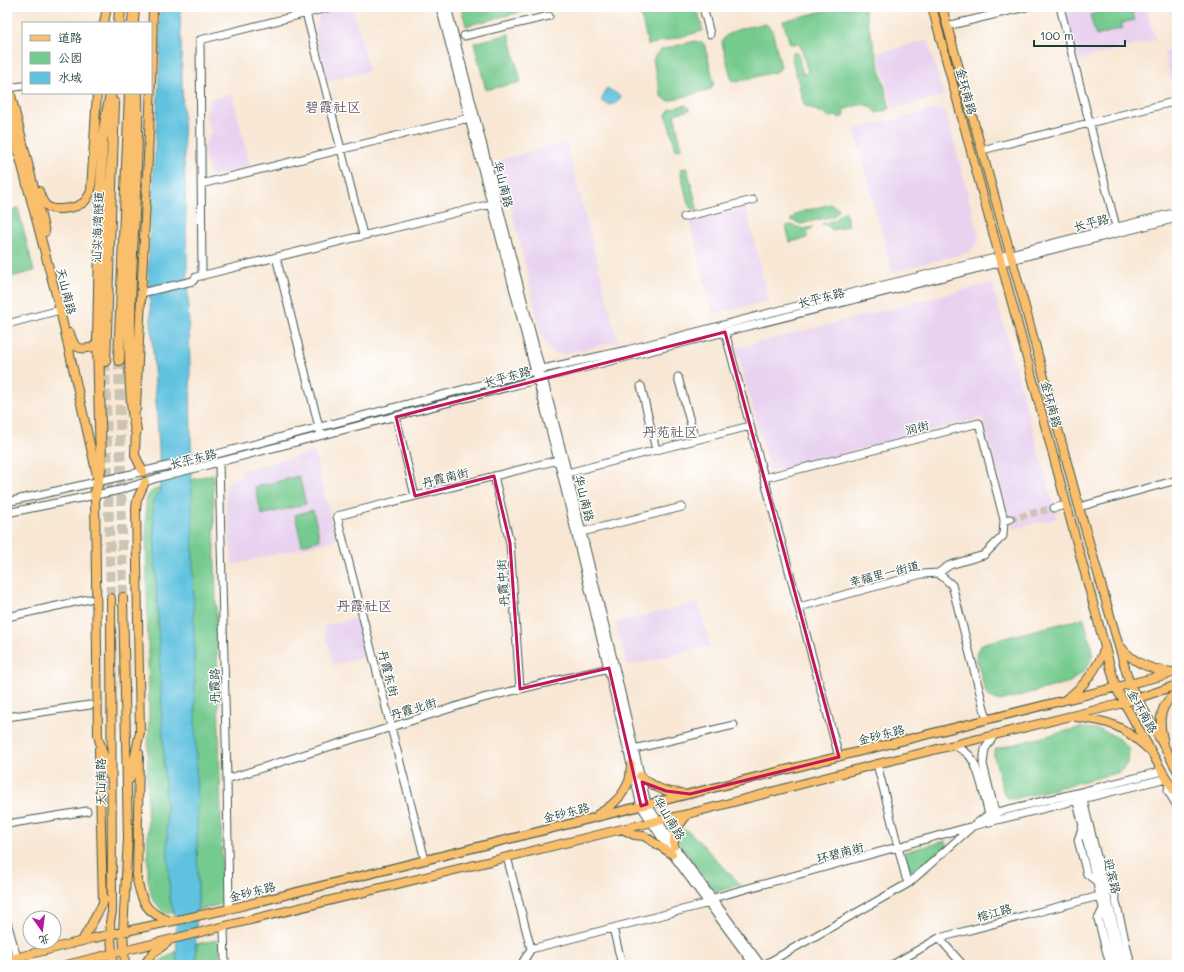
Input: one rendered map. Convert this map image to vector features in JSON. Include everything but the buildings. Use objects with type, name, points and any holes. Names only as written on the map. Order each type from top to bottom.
[{"type":"highway","points":[[119,22],[120,7]]},
{"type":"highway","points":[[134,8],[134,22]]},
{"type":"highway","points":[[95,495],[101,465],[98,341],[102,140],[111,94]]},
{"type":"highway","name":"汕头海湾隧道","points":[[106,361],[115,94]]},
{"type":"highway","points":[[118,360],[130,94]]},
{"type":"highway","points":[[136,431],[131,406],[130,291],[138,130],[137,94]]},
{"type":"main road","points":[[104,22],[107,7]]},
{"type":"main road","points":[[152,78],[153,7]]},
{"type":"main road","name":"金环南路","points":[[932,7],[1116,688],[1177,796]]},
{"type":"main road","name":"金环南路","points":[[942,7],[1012,257],[1079,507],[1130,685],[1177,770]]},
{"type":"main road","name":"天山南路","points":[[7,79],[72,340],[76,347],[81,349],[93,347],[98,341]]},
{"type":"main road","points":[[26,158],[34,172],[42,200],[46,205],[50,208],[65,209],[84,203],[91,191],[97,94]]},
{"type":"main road","points":[[143,472],[135,455],[151,94]]},
{"type":"main road","name":"天山南路","points":[[7,110],[60,310],[98,481]]},
{"type":"main road","points":[[137,879],[140,732],[136,509],[137,500],[145,482]]},
{"type":"main road","points":[[95,495],[98,736],[103,904]]},
{"type":"main road","points":[[123,597],[128,838],[123,932],[124,965]]},
{"type":"main road","name":"天山南路","points":[[111,598],[111,935],[113,965]]},
{"type":"main road","points":[[1119,644],[1125,652],[1140,663],[1160,671],[1177,672]]},
{"type":"main road","points":[[1063,702],[1075,693],[1092,674],[1100,662],[1105,648]]},
{"type":"main road","name":"金砂东路","points":[[7,960],[82,941],[229,909],[590,818],[1063,702],[1177,672]]},
{"type":"main road","points":[[66,965],[688,814],[877,764],[1124,703],[1177,685]]},
{"type":"main road","points":[[1166,750],[1161,730],[1160,718],[1171,696],[1177,692]]},
{"type":"main road","points":[[1071,716],[1112,723],[1140,742],[1153,754]]},
{"type":"main road","points":[[127,794],[140,732]]},
{"type":"main road","points":[[98,736],[112,784]]},
{"type":"main road","points":[[590,818],[604,811],[615,802],[623,792],[629,782],[631,765]]},
{"type":"main road","points":[[640,776],[654,786],[666,791],[690,794]]},
{"type":"main road","points":[[622,829],[634,835],[644,836],[673,850],[673,837],[676,829],[688,814]]},
{"type":"main road","points":[[128,838],[144,903],[150,911],[159,918],[172,922]]},
{"type":"main road","points":[[82,941],[103,904],[112,880]]},
{"type":"main road","points":[[144,965],[152,954],[172,940]]},
{"type":"street","points":[[202,276],[200,40],[331,7]]},
{"type":"street","name":"华山南路","points":[[440,7],[491,204],[567,473],[634,749],[644,805]]},
{"type":"street","name":"华山南路","points":[[447,7],[537,371]]},
{"type":"street","points":[[703,7],[710,34]]},
{"type":"street","points":[[947,26],[1026,7]]},
{"type":"street","points":[[1060,7],[1116,227]]},
{"type":"street","points":[[306,14],[363,235]]},
{"type":"street","points":[[464,36],[549,16]]},
{"type":"street","points":[[9,88],[22,86]]},
{"type":"street","points":[[982,150],[1177,101]]},
{"type":"street","points":[[201,184],[469,118]]},
{"type":"street","points":[[684,217],[753,200]]},
{"type":"street","points":[[143,293],[193,281],[196,277],[491,204]]},
{"type":"street","name":"长平路","points":[[1012,257],[1116,227],[1177,212]]},
{"type":"street","name":"长平路","points":[[1012,257],[1177,218]]},
{"type":"street","points":[[276,257],[321,435]]},
{"type":"street","name":"长平东路","points":[[7,513],[134,486],[157,478],[219,463],[321,435],[396,417],[1012,257]]},
{"type":"street","name":"长平东路","points":[[7,502],[194,460],[537,371],[627,350],[781,310],[1000,260]]},
{"type":"street","points":[[7,324],[60,310]]},
{"type":"street","points":[[725,332],[839,757]]},
{"type":"street","points":[[678,377],[695,440]]},
{"type":"street","name":"华山南路","points":[[540,379],[631,765],[644,805],[673,850],[711,901],[763,965]]},
{"type":"street","points":[[641,386],[656,450]]},
{"type":"street","points":[[1177,396],[1177,402]]},
{"type":"street","points":[[396,417],[415,496]]},
{"type":"street","name":"润街","points":[[764,478],[979,423],[1007,519],[1003,536],[984,555],[950,565],[938,573]]},
{"type":"street","points":[[567,473],[750,426]]},
{"type":"street","name":"丹霞南街","points":[[337,516],[558,460]]},
{"type":"street","name":"丹霞路","points":[[219,463],[229,909]]},
{"type":"street","name":"丹霞中街","points":[[494,476],[510,543],[520,689]]},
{"type":"street","points":[[1079,507],[1177,480]]},
{"type":"street","points":[[1054,508],[1066,505]]},
{"type":"street","points":[[582,532],[682,507]]},
{"type":"street","name":"丹霞东街","points":[[337,516],[392,726],[425,860]]},
{"type":"street","name":"幸福里一街道","points":[[799,607],[922,574],[938,573],[952,585],[987,720]]},
{"type":"street","points":[[7,617],[89,599]]},
{"type":"street","name":"丹霞北街","points":[[227,779],[483,698],[609,668]]},
{"type":"street","points":[[7,717],[90,705]]},
{"type":"street","points":[[634,749],[734,725]]},
{"type":"street","points":[[994,821],[983,764],[984,748],[995,734]]},
{"type":"street","points":[[954,745],[966,752],[971,757],[992,813]]},
{"type":"street","points":[[877,764],[906,878],[910,883]]},
{"type":"street","points":[[1166,777],[1168,791],[1177,806]]},
{"type":"street","name":"环碧南街","points":[[973,826],[992,813],[1166,777]]},
{"type":"street","name":"环碧南街","points":[[531,949],[711,901],[1079,796]]},
{"type":"street","name":"迎宾路","points":[[1079,796],[1083,825],[1096,881],[1103,895],[1124,965]]},
{"type":"street","name":"迎宾路","points":[[1079,796],[1104,885],[1103,909],[1117,965]]},
{"type":"street","points":[[7,824],[87,811]]},
{"type":"street","points":[[763,965],[910,883],[973,826]]},
{"type":"street","points":[[507,857],[531,949],[521,965]]},
{"type":"street","points":[[1104,885],[1113,889],[1132,965]]},
{"type":"street","name":"榕江路","points":[[892,965],[939,938],[1103,895]]},
{"type":"street","name":"华山南路","points":[[711,901],[754,965]]},
{"type":"street","points":[[1103,909],[1098,919],[1110,965]]},
{"type":"street","points":[[7,922],[17,958]]},
{"type":"street","points":[[224,927],[225,965]]},
{"type":"street","points":[[613,928],[622,965]]},
{"type":"street","points":[[939,938],[963,965]]},
{"type":"highlighted area","points":[[725,332],[839,757],[690,794],[666,791],[642,782],[647,804],[641,806],[609,668],[520,689],[510,543],[494,476],[415,496],[396,417]]},
{"type":"shaded area","points":[[339,7],[353,7],[369,71],[327,81],[315,31],[321,11]]},
{"type":"shaded area","points":[[954,7],[989,7],[956,15]]},
{"type":"shaded area","points":[[1064,7],[1145,7],[1156,40],[1078,60]]},
{"type":"shaded area","points":[[928,40],[943,96],[893,109],[878,53]]},
{"type":"shaded area","points":[[1177,49],[1177,96],[1176,97],[1164,52]]},
{"type":"shaded area","points":[[232,94],[250,166],[210,176],[204,152],[206,142],[211,133],[206,115],[211,99]]},
{"type":"shaded area","points":[[937,109],[946,112],[979,237],[976,245],[969,252],[892,272],[854,129]]},
{"type":"shaded area","points":[[566,142],[618,341],[561,355],[553,351],[546,344],[542,335],[500,160]]},
{"type":"shaded area","points":[[746,208],[769,301],[713,314],[690,221]]},
{"type":"shaded area","points":[[992,283],[1057,518],[1013,529],[983,417],[770,472],[736,348]]},
{"type":"shaded area","points":[[314,452],[336,540],[232,565],[225,485],[232,479],[243,477],[241,471]]},
{"type":"shaded area","points":[[699,602],[710,646],[627,666],[616,623]]},
{"type":"shaded area","points":[[357,618],[367,657],[333,665],[323,626]]},
{"type":"green space","points":[[461,7],[540,7],[466,26]]},
{"type":"green space","points":[[639,7],[697,7],[703,31],[648,45]]},
{"type":"green space","points":[[840,7],[864,7],[890,109],[876,113],[869,106],[861,105],[843,110],[844,116],[840,118],[836,116],[830,117],[804,105],[791,54],[796,52],[803,74],[808,73],[801,47],[799,44],[790,44],[783,21]]},
{"type":"green space","points":[[1102,7],[1131,7],[1135,20],[1121,23],[1123,28],[1096,36],[1090,15],[1103,11]]},
{"type":"green space","points":[[766,24],[772,30],[781,67],[778,71],[737,82],[732,81],[722,43],[724,38],[739,29]]},
{"type":"green space","points":[[509,34],[521,82],[486,90],[474,43]]},
{"type":"green space","points":[[695,41],[703,43],[705,46],[714,83],[711,89],[668,101],[661,96],[653,60],[660,50]]},
{"type":"green space","points":[[686,105],[690,110],[674,114],[682,148],[676,150],[666,115],[670,109]]},
{"type":"green space","points":[[687,168],[698,211],[691,208],[688,204],[680,169]]},
{"type":"green space","points":[[830,204],[840,209],[834,216],[801,224],[790,220],[797,213]]},
{"type":"green space","points":[[18,208],[34,271],[7,278],[7,211]]},
{"type":"green space","points":[[845,211],[849,226],[833,230],[822,224],[834,220]]},
{"type":"green space","points":[[791,225],[803,229],[813,227],[807,233],[807,238],[790,242],[786,226]]},
{"type":"green space","points":[[213,474],[223,904],[197,910],[191,480]]},
{"type":"green space","points":[[299,476],[306,504],[262,515],[255,487]]},
{"type":"green space","points":[[160,487],[160,493],[154,499],[153,504],[170,900],[174,912],[168,914],[161,910],[152,898],[148,879],[147,770],[149,723],[146,507],[149,494]]},
{"type":"green space","points":[[313,510],[320,540],[302,545],[295,515]]},
{"type":"green space","points":[[1084,618],[1093,654],[1090,663],[1084,671],[1070,682],[1000,701],[988,696],[985,691],[976,657],[980,646],[984,643]]},
{"type":"green space","points":[[1078,728],[1106,732],[1118,738],[1128,748],[1129,755],[1127,764],[1120,772],[1014,799],[1008,798],[1004,794],[994,756],[996,749]]},
{"type":"green space","points":[[682,829],[690,832],[741,885],[715,892],[680,845],[678,840]]},
{"type":"green space","points":[[946,841],[947,845],[913,874],[910,874],[904,852]]},
{"type":"green space","points":[[217,940],[219,944],[220,965],[196,965],[196,944]]},
{"type":"green space","points":[[177,951],[177,965],[155,965],[157,963]]},
{"type":"water","points":[[160,7],[180,7],[190,367],[198,900],[196,965],[177,965],[176,920],[170,900],[153,504],[154,499],[160,493],[159,450],[148,271],[160,58]]},
{"type":"water","points":[[607,88],[621,96],[617,103],[609,105],[601,101]]},
{"type":"tunnel","points":[[119,360],[123,597]]},
{"type":"tunnel","points":[[105,361],[111,598]]},
{"type":"tunnel","points":[[1010,519],[1054,508]]},
{"type":"district","name":"碧霞社区","points":[[333,106]]},
{"type":"district","name":"丹苑社区","points":[[670,431]]},
{"type":"district","name":"丹霞社区","points":[[364,605]]}]
